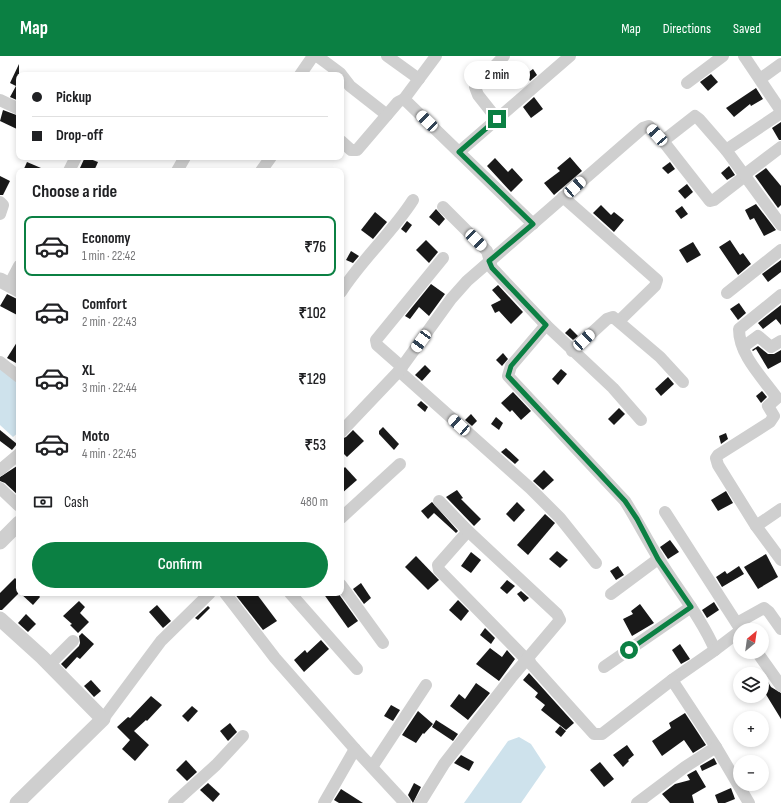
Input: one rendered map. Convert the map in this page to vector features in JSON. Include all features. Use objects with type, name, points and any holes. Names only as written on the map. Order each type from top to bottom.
[{"type":"street","points":[[302,72],[313,56]]},
{"type":"street","points":[[317,56],[339,72]]},
{"type":"street","points":[[387,56],[419,79]]},
{"type":"street","points":[[344,144],[351,150],[357,150],[398,102],[404,99],[436,56]]},
{"type":"street","points":[[497,119],[478,94],[475,87],[504,56]]},
{"type":"street","points":[[459,152],[570,56]]},
{"type":"street","points":[[687,83],[723,56]]},
{"type":"street","points":[[726,150],[781,112],[744,56]]},
{"type":"street","points":[[760,79],[781,64]]},
{"type":"street","points":[[344,78],[350,86],[387,115]]},
{"type":"street","points":[[404,99],[533,224]]},
{"type":"street","points":[[0,100],[16,108]]},
{"type":"street","points":[[663,141],[695,116],[700,118],[726,150],[781,225]]},
{"type":"street","points":[[344,429],[401,369],[451,299],[467,281],[643,128],[649,126],[663,141],[710,201],[714,200],[781,147]]},
{"type":"street","points":[[563,197],[657,280],[655,286],[620,321]]},
{"type":"street","points":[[344,287],[349,279],[402,218],[413,200]]},
{"type":"street","points":[[0,202],[3,206],[0,214]]},
{"type":"street","points":[[443,207],[487,251],[492,268],[572,351],[613,388],[641,420]]},
{"type":"street","points":[[728,293],[781,250]]},
{"type":"street","points":[[443,258],[376,340],[377,345],[530,488],[560,518],[596,563]]},
{"type":"street","points":[[9,285],[16,272]]},
{"type":"street","points":[[781,295],[740,327],[738,332],[749,359],[777,398],[768,406],[774,416],[770,422],[718,455],[716,458],[718,465],[756,526],[781,560]]},
{"type":"street","points":[[572,351],[607,319],[613,317],[620,321],[660,357],[684,382]]},
{"type":"street","points":[[546,325],[511,366],[508,376],[625,501],[637,519],[658,559],[691,607],[715,650]]},
{"type":"street","points":[[743,347],[758,336],[771,346],[781,341]]},
{"type":"street","points":[[0,362],[16,375]]},
{"type":"street","points":[[0,470],[16,457]]},
{"type":"street","points":[[344,515],[400,464]]},
{"type":"street","points":[[0,488],[16,503]]},
{"type":"street","points":[[420,803],[444,764],[510,678],[557,625],[560,617],[468,531],[439,501]]},
{"type":"street","points":[[756,526],[781,509]]},
{"type":"street","points":[[665,512],[736,623]]},
{"type":"street","points":[[0,542],[16,527]]},
{"type":"street","points":[[468,531],[437,568],[523,656],[528,658],[531,664],[596,736],[608,730],[672,680],[715,650],[733,634]]},
{"type":"street","points":[[611,594],[658,559]]},
{"type":"street","points":[[344,589],[383,643]]},
{"type":"street","points":[[17,803],[103,719],[161,641],[207,596]]},
{"type":"street","points":[[227,596],[275,658],[405,803]]},
{"type":"street","points":[[293,596],[357,670]]},
{"type":"street","points":[[604,667],[691,607]]},
{"type":"street","points":[[745,623],[764,608],[769,612],[781,629]]},
{"type":"street","points":[[0,620],[50,664],[103,719]]},
{"type":"street","points":[[50,664],[73,641]]},
{"type":"street","points":[[762,659],[781,686]]},
{"type":"street","points":[[672,680],[716,747],[749,803]]},
{"type":"street","points":[[372,767],[426,685]]},
{"type":"street","points":[[174,803],[216,765],[243,736]]},
{"type":"street","points":[[637,803],[685,767],[716,747]]},
{"type":"street","points":[[324,803],[355,749]]},
{"type":"water","points":[[0,369],[16,381],[16,434],[13,437],[0,425]]},
{"type":"water","points":[[519,737],[531,744],[546,767],[521,803],[464,803],[508,741]]},
{"type":"building","points":[[19,64],[19,72],[16,72],[16,86],[10,83]]},
{"type":"building","points":[[533,69],[537,75],[530,81],[526,74]]},
{"type":"building","points":[[711,74],[718,82],[708,91],[700,82]]},
{"type":"building","points":[[16,86],[16,100],[10,97]]},
{"type":"building","points":[[756,88],[763,99],[751,106],[750,104],[734,117],[726,108]]},
{"type":"building","points":[[534,97],[543,109],[531,118],[523,107]]},
{"type":"building","points":[[3,110],[16,115],[16,129],[0,121]]},
{"type":"building","points":[[781,122],[781,140],[779,140],[772,128]]},
{"type":"building","points":[[570,157],[582,171],[554,195],[544,183],[560,171],[557,168]]},
{"type":"building","points":[[495,158],[508,172],[512,168],[523,180],[511,192],[487,166]]},
{"type":"building","points":[[84,160],[93,160],[98,162],[95,168],[80,168]]},
{"type":"building","points":[[27,162],[41,168],[24,168]]},
{"type":"building","points":[[670,162],[675,169],[668,174],[662,168]]},
{"type":"building","points":[[729,166],[735,175],[727,180],[721,173]]},
{"type":"building","points":[[766,168],[781,186],[781,205],[778,208],[755,176]]},
{"type":"building","points":[[0,176],[10,181],[3,195],[0,195]]},
{"type":"building","points":[[687,184],[693,192],[685,199],[678,191]]},
{"type":"building","points":[[756,204],[776,230],[764,236],[754,218],[750,220],[745,210]]},
{"type":"building","points":[[601,205],[611,215],[614,212],[624,220],[614,232],[593,213]]},
{"type":"building","points":[[682,206],[688,214],[681,219],[675,211]]},
{"type":"building","points":[[436,209],[445,219],[439,226],[429,217]]},
{"type":"building","points":[[375,212],[387,222],[373,239],[361,230]]},
{"type":"building","points":[[407,221],[412,225],[406,233],[401,229]]},
{"type":"building","points":[[426,240],[438,252],[429,263],[416,250]]},
{"type":"building","points":[[730,240],[740,255],[743,253],[751,264],[738,275],[719,247]]},
{"type":"building","points":[[693,242],[701,255],[687,263],[679,250]]},
{"type":"building","points":[[351,251],[359,256],[353,263],[346,260]]},
{"type":"building","points":[[781,260],[781,272],[768,282],[762,274]]},
{"type":"building","points":[[431,284],[445,294],[429,316],[419,307],[410,319],[405,316]]},
{"type":"building","points":[[498,285],[523,312],[511,324],[499,311],[495,313],[491,305],[501,300],[492,290]]},
{"type":"building","points":[[7,294],[16,298],[16,314],[0,306]]},
{"type":"building","points":[[739,303],[746,313],[738,320],[730,309]]},
{"type":"building","points":[[781,305],[781,325],[776,319],[763,329],[758,323]]},
{"type":"building","points":[[570,328],[578,336],[573,340],[565,333]]},
{"type":"building","points":[[16,344],[16,363],[7,358]]},
{"type":"building","points":[[758,346],[768,354],[774,354],[781,350],[781,362],[768,369],[756,349],[753,351],[752,350]]},
{"type":"building","points":[[503,353],[508,359],[502,366],[496,360]]},
{"type":"building","points":[[425,365],[431,371],[422,381],[415,375]]},
{"type":"building","points":[[561,369],[567,374],[558,385],[552,379]]},
{"type":"building","points":[[668,377],[674,384],[661,396],[655,389]]},
{"type":"building","points":[[762,391],[767,397],[761,403],[756,396]]},
{"type":"building","points":[[513,392],[531,411],[521,420],[512,410],[510,412],[501,403]]},
{"type":"building","points":[[421,401],[428,407],[425,412],[417,405]]},
{"type":"building","points":[[619,408],[625,414],[614,425],[608,419]]},
{"type":"building","points":[[471,414],[477,421],[472,426],[465,420]]},
{"type":"building","points":[[496,417],[503,423],[499,430],[491,424]]},
{"type":"building","points":[[383,427],[399,444],[394,450],[379,434],[379,431]]},
{"type":"building","points":[[0,430],[16,443],[16,445],[12,450],[0,441]]},
{"type":"building","points":[[353,430],[364,441],[347,457],[344,454],[344,438]]},
{"type":"building","points":[[726,433],[728,439],[721,444],[719,436]]},
{"type":"building","points":[[506,448],[519,460],[515,464],[501,452]]},
{"type":"building","points":[[16,467],[16,493],[5,483],[0,481],[0,477]]},
{"type":"building","points":[[345,467],[357,480],[344,491]]},
{"type":"building","points":[[544,470],[554,480],[543,490],[533,481]]},
{"type":"building","points":[[457,490],[463,498],[461,499],[481,519],[474,526],[446,497]]},
{"type":"building","points":[[726,491],[733,503],[718,511],[711,500]]},
{"type":"building","points":[[432,502],[458,531],[456,533],[434,513],[428,519],[421,511]]},
{"type":"building","points":[[517,502],[525,510],[514,522],[506,514]]},
{"type":"building","points":[[545,514],[555,523],[528,555],[517,545]]},
{"type":"building","points":[[670,540],[679,552],[668,559],[660,547]]},
{"type":"building","points":[[557,551],[568,560],[560,568],[549,559]]},
{"type":"building","points":[[471,552],[481,560],[471,573],[461,566]]},
{"type":"building","points":[[766,554],[778,577],[758,589],[744,567]]},
{"type":"building","points":[[416,556],[439,580],[428,590],[405,567]]},
{"type":"building","points":[[618,566],[624,575],[616,580],[610,571]]},
{"type":"building","points":[[739,566],[744,574],[722,587],[716,577],[725,571],[727,574]]},
{"type":"building","points":[[15,578],[16,579],[16,596],[2,610],[0,610],[0,593]]},
{"type":"building","points":[[507,580],[515,586],[507,594],[500,588]]},
{"type":"building","points":[[361,583],[371,598],[364,604],[353,589]]},
{"type":"building","points":[[521,591],[529,598],[524,602],[517,594]]},
{"type":"building","points":[[23,596],[39,596],[33,605]]},
{"type":"building","points":[[236,596],[258,596],[277,621],[263,630]]},
{"type":"building","points":[[325,596],[340,596],[358,621],[348,628]]},
{"type":"building","points":[[458,600],[469,611],[461,621],[449,610]]},
{"type":"building","points":[[79,601],[85,607],[80,613],[89,622],[78,633],[70,625],[72,624],[63,616]]},
{"type":"building","points":[[714,602],[719,610],[707,618],[702,610]]},
{"type":"building","points":[[640,604],[654,623],[632,636],[623,619],[633,614],[631,611]]},
{"type":"building","points":[[157,605],[171,621],[163,628],[149,612]]},
{"type":"building","points":[[208,606],[210,608],[198,620],[195,618]]},
{"type":"building","points":[[26,614],[36,624],[28,632],[18,623]]},
{"type":"building","points":[[485,628],[495,638],[491,644],[480,635]]},
{"type":"building","points":[[82,633],[94,644],[80,659],[77,657],[66,669],[61,664],[79,646],[79,636]]},
{"type":"building","points":[[321,640],[329,649],[304,672],[294,660],[305,650],[307,653]]},
{"type":"building","points":[[680,644],[690,659],[681,664],[672,650]]},
{"type":"building","points":[[490,648],[502,657],[507,650],[515,659],[499,681],[476,664]]},
{"type":"building","points":[[529,673],[574,723],[566,730],[541,710],[545,705],[535,697],[538,693],[523,680]]},
{"type":"building","points":[[91,680],[101,691],[94,697],[84,686]]},
{"type":"building","points":[[476,683],[490,693],[468,720],[450,706],[459,694],[465,699]]},
{"type":"building","points":[[769,684],[771,687],[781,693],[781,719],[769,699]]},
{"type":"building","points":[[151,696],[162,705],[147,721],[146,720],[134,731],[149,745],[135,761],[122,749],[130,740],[117,727],[128,717],[130,718]]},
{"type":"building","points":[[391,705],[400,710],[393,721],[384,716]]},
{"type":"building","points":[[192,706],[198,711],[188,722],[182,716]]},
{"type":"building","points":[[418,711],[433,724],[424,734],[423,733],[416,743],[402,735]]},
{"type":"building","points":[[685,713],[706,745],[693,753],[684,740],[662,756],[652,741],[671,728],[669,723]]},
{"type":"building","points":[[436,720],[458,734],[453,741],[432,727]]},
{"type":"building","points":[[230,723],[237,732],[228,741],[220,731]]},
{"type":"building","points":[[560,726],[566,731],[561,737],[555,732]]},
{"type":"building","points":[[627,745],[634,755],[623,767],[613,755]]},
{"type":"building","points":[[461,755],[474,762],[469,771],[454,763]]},
{"type":"building","points":[[714,758],[717,764],[702,771],[700,766]]},
{"type":"building","points":[[186,760],[197,772],[187,781],[176,770]]},
{"type":"building","points":[[600,762],[614,779],[604,787],[590,770]]},
{"type":"building","points":[[696,770],[706,787],[692,795],[694,803],[670,803],[662,794],[675,784],[690,780],[687,775]]},
{"type":"building","points":[[208,783],[220,794],[213,802],[200,790]]},
{"type":"building","points":[[414,783],[421,787],[413,803],[408,795]]},
{"type":"building","points":[[731,788],[735,799],[725,803],[718,803],[715,795]]},
{"type":"building","points":[[341,789],[363,803],[339,803],[334,800]]},
{"type":"route","points":[[497,119],[459,152],[533,224],[489,261],[492,268],[546,325],[511,366],[508,371],[508,376],[625,501],[637,519],[658,559],[691,607],[629,650]]}]
